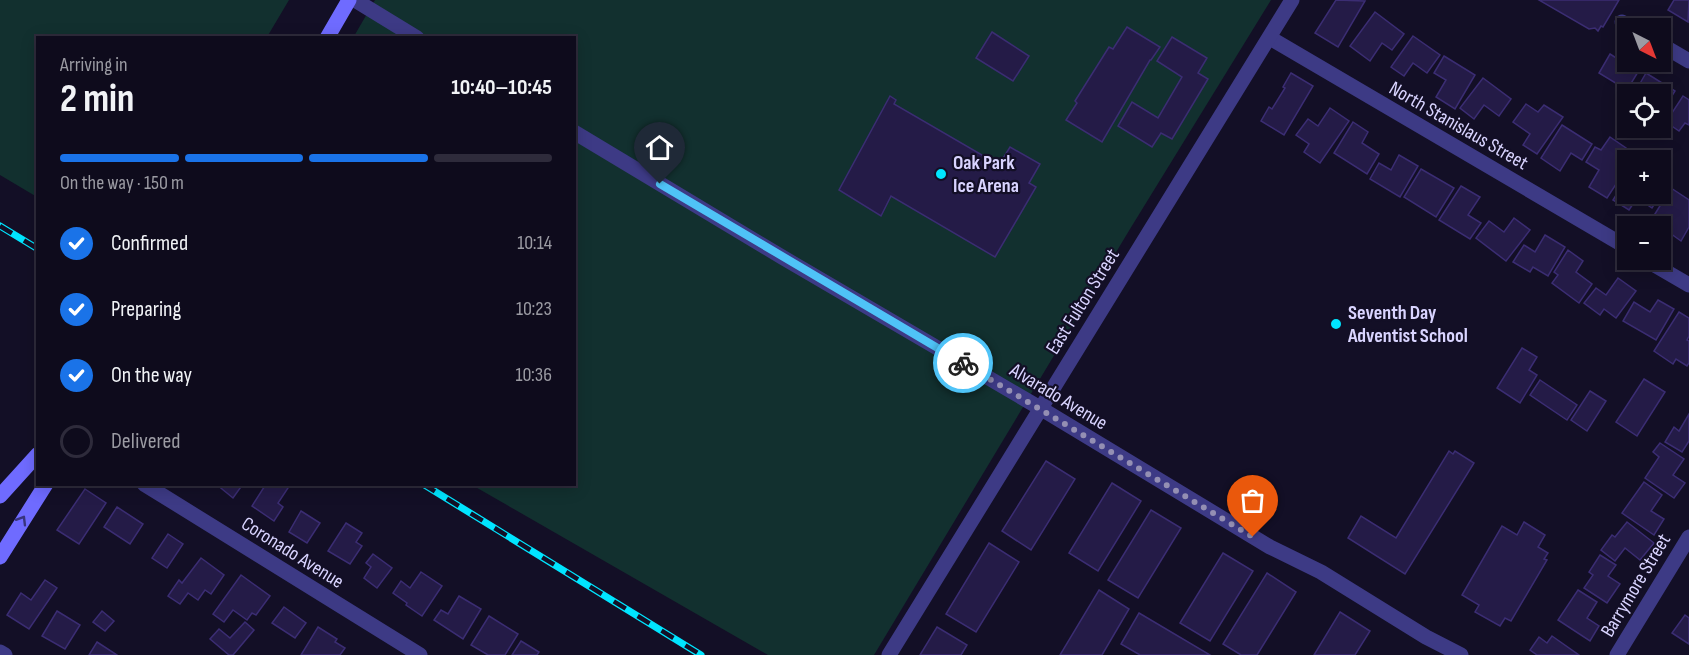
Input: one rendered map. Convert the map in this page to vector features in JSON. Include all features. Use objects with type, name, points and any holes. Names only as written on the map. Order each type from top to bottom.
[{"type":"street","points":[[328,36],[349,0]]},
{"type":"street","points":[[355,0],[414,36]]},
{"type":"street","name":"East Fulton Street","points":[[889,655],[1292,0]]},
{"type":"street","name":"North Stanislaus Street","points":[[1270,38],[1617,242]]},
{"type":"street","points":[[1671,50],[1689,61]]},
{"type":"street","name":"Alvarado Avenue","points":[[576,133],[1270,547],[1321,572],[1426,637],[1461,655]]},
{"type":"street","points":[[1663,270],[1689,285]]},
{"type":"street","points":[[0,496],[36,456]]},
{"type":"street","points":[[0,556],[45,486]]},
{"type":"street","name":"Coronado Avenue","points":[[147,486],[420,655]]},
{"type":"street","name":"Barrymore Street","points":[[1617,655],[1689,537]]},
{"type":"street","points":[[0,652],[5,655]]},
{"type":"green space","points":[[0,0],[289,0],[268,36],[36,36],[36,196],[0,175]]},
{"type":"green space","points":[[375,0],[1271,0],[1130,229],[874,655],[768,655],[474,486],[576,486],[576,36],[354,36]]},
{"type":"building","points":[[1336,0],[1365,1],[1338,47],[1315,33]]},
{"type":"building","points":[[1539,0],[1619,0],[1603,27],[1601,26],[1598,31],[1595,28],[1589,29]]},
{"type":"building","points":[[1674,0],[1689,0],[1688,22],[1668,10]]},
{"type":"building","points":[[1375,12],[1404,34],[1392,50],[1382,43],[1370,61],[1350,46]]},
{"type":"building","points":[[1127,27],[1160,47],[1102,142],[1066,120],[1077,103],[1075,101],[1109,47],[1113,49]]},
{"type":"building","points":[[992,32],[1029,56],[1013,81],[976,58]]},
{"type":"building","points":[[1413,36],[1440,55],[1427,73],[1413,63],[1404,76],[1391,67]]},
{"type":"building","points":[[1172,37],[1207,58],[1198,73],[1208,79],[1172,139],[1161,133],[1152,147],[1118,126],[1132,102],[1158,118],[1182,77],[1157,61]]},
{"type":"building","points":[[1610,54],[1617,58],[1617,72],[1638,72],[1631,84],[1617,84],[1599,73]]},
{"type":"building","points":[[1444,56],[1475,75],[1455,109],[1436,97],[1446,80],[1434,73]]},
{"type":"building","points":[[1291,73],[1313,86],[1284,135],[1261,121],[1269,107],[1272,109]]},
{"type":"building","points":[[1646,73],[1664,84],[1640,84]]},
{"type":"building","points":[[1483,78],[1511,99],[1499,116],[1484,105],[1474,119],[1460,108]]},
{"type":"building","name":"Oak Park Ice Arena","points":[[890,96],[896,100],[894,104],[999,165],[1010,147],[1040,164],[1029,183],[1036,187],[995,257],[891,196],[881,216],[839,190]]},
{"type":"building","points":[[1683,96],[1689,100],[1689,125],[1685,123],[1679,131],[1671,125],[1671,114]]},
{"type":"building","points":[[1526,104],[1538,112],[1544,105],[1563,117],[1537,154],[1523,145],[1530,134],[1513,122]]},
{"type":"building","points":[[1330,108],[1349,121],[1320,163],[1304,152],[1309,144],[1296,135],[1308,119],[1318,126]]},
{"type":"building","points":[[1353,122],[1368,132],[1362,143],[1379,154],[1367,174],[1334,153]]},
{"type":"building","points":[[1562,125],[1592,144],[1582,160],[1571,153],[1560,171],[1541,158]]},
{"type":"building","points":[[1610,137],[1626,148],[1617,150],[1617,183],[1607,198],[1589,187],[1599,170],[1586,162],[1595,147],[1601,150]]},
{"type":"building","points":[[1399,155],[1418,166],[1400,197],[1370,179],[1379,163],[1391,170]]},
{"type":"building","points":[[1421,169],[1454,188],[1436,217],[1404,197]]},
{"type":"building","points":[[1461,186],[1480,197],[1468,215],[1481,223],[1470,239],[1439,220]]},
{"type":"building","points":[[1671,188],[1689,200],[1689,227],[1681,241],[1671,234],[1671,216],[1654,216],[1661,204],[1671,204]]},
{"type":"building","points":[[1619,204],[1633,204],[1629,210]]},
{"type":"building","points":[[1514,218],[1530,230],[1506,261],[1476,238],[1489,221],[1504,232]]},
{"type":"building","points":[[1545,235],[1565,247],[1548,276],[1533,267],[1530,272],[1513,262],[1524,245],[1535,252]]},
{"type":"building","points":[[1568,250],[1583,261],[1576,272],[1592,284],[1579,303],[1552,283],[1558,275],[1554,272]]},
{"type":"building","points":[[1618,278],[1636,291],[1616,318],[1604,309],[1600,315],[1584,303],[1596,288],[1606,295]]},
{"type":"building","points":[[1658,300],[1674,309],[1656,340],[1623,321],[1634,302],[1650,312]]},
{"type":"building","points":[[1679,312],[1689,318],[1687,340],[1689,341],[1689,363],[1687,366],[1676,359],[1673,364],[1654,351]]},
{"type":"building","points":[[1522,348],[1537,357],[1529,370],[1537,375],[1520,403],[1497,388]]},
{"type":"building","points":[[1644,379],[1665,392],[1637,436],[1616,422]]},
{"type":"building","points":[[1540,380],[1577,405],[1567,420],[1530,395]]},
{"type":"building","points":[[1590,391],[1606,401],[1587,431],[1571,420]]},
{"type":"building","points":[[1689,414],[1689,441],[1682,452],[1665,442],[1674,427],[1679,431]]},
{"type":"building","points":[[1660,443],[1684,459],[1673,475],[1685,483],[1674,498],[1645,478],[1659,457],[1653,452]]},
{"type":"building","points":[[1449,451],[1453,454],[1455,451],[1474,463],[1405,574],[1348,538],[1361,516],[1396,538]]},
{"type":"building","points":[[1046,461],[1075,479],[1031,550],[1002,531]]},
{"type":"building","points":[[1644,482],[1662,495],[1651,511],[1664,519],[1654,535],[1622,513]]},
{"type":"building","points":[[1112,483],[1141,501],[1098,571],[1069,553]]},
{"type":"building","points":[[218,486],[242,486],[233,498]]},
{"type":"building","points":[[265,486],[288,488],[278,503],[283,507],[274,521],[252,506]]},
{"type":"building","points":[[85,489],[106,503],[79,544],[57,530]]},
{"type":"building","points":[[117,507],[143,524],[130,544],[104,527]]},
{"type":"building","points":[[1151,510],[1181,528],[1138,598],[1108,580]]},
{"type":"building","points":[[301,511],[320,523],[307,543],[289,532]]},
{"type":"building","points":[[1524,522],[1545,535],[1538,547],[1548,553],[1544,559],[1547,560],[1511,621],[1505,618],[1500,626],[1475,612],[1479,605],[1462,595],[1502,526],[1517,535]]},
{"type":"building","points":[[1627,522],[1654,543],[1640,560],[1625,548],[1615,561],[1601,550],[1612,535],[1615,537]]},
{"type":"building","points":[[346,523],[362,533],[356,542],[362,546],[350,564],[328,551]]},
{"type":"building","points":[[168,534],[183,544],[167,568],[152,558]]},
{"type":"building","points":[[989,543],[1019,562],[976,632],[946,614]]},
{"type":"building","points":[[1223,553],[1253,571],[1210,641],[1180,623]]},
{"type":"building","points":[[373,554],[392,568],[377,588],[364,578],[371,567],[366,563]]},
{"type":"building","points":[[1600,555],[1616,565],[1608,576],[1620,584],[1607,603],[1584,588],[1593,575],[1589,572]]},
{"type":"building","points":[[201,558],[224,575],[211,594],[205,590],[198,600],[188,593],[180,604],[168,596],[179,580],[182,583]]},
{"type":"building","points":[[421,572],[442,586],[422,616],[393,593],[401,581],[410,588]]},
{"type":"building","points":[[1267,573],[1296,592],[1257,655],[1241,655],[1223,644]]},
{"type":"building","points":[[241,575],[270,596],[256,615],[252,613],[247,620],[233,610],[224,622],[213,614]]},
{"type":"building","points":[[45,580],[57,588],[29,629],[7,615],[21,593],[31,600]]},
{"type":"building","points":[[1099,590],[1129,609],[1102,655],[1060,655]]},
{"type":"building","points":[[1578,590],[1597,602],[1587,618],[1599,626],[1590,641],[1558,620]]},
{"type":"building","points":[[459,596],[481,609],[463,639],[434,620],[441,610],[448,614]]},
{"type":"building","points":[[284,607],[306,623],[295,638],[272,623]]},
{"type":"building","points":[[57,611],[80,625],[65,649],[42,636]]},
{"type":"building","points":[[102,611],[114,621],[105,631],[93,622]]},
{"type":"building","points":[[1340,612],[1370,631],[1355,655],[1314,655]]},
{"type":"building","points":[[1139,613],[1210,655],[1140,655],[1121,644]]},
{"type":"building","points":[[1685,615],[1689,618],[1689,644],[1672,633]]},
{"type":"building","points":[[489,616],[518,634],[505,655],[488,655],[471,645]]},
{"type":"building","points":[[245,622],[254,630],[233,655],[229,655],[210,639],[219,629],[230,638]]},
{"type":"building","points":[[318,627],[337,639],[335,642],[345,648],[340,655],[301,655]]},
{"type":"building","points":[[937,627],[967,645],[961,655],[920,655]]},
{"type":"building","points":[[1552,636],[1579,655],[1537,655],[1530,650],[1539,637],[1547,643]]},
{"type":"building","points":[[521,641],[539,652],[537,655],[512,655]]},
{"type":"building","points":[[97,642],[117,655],[89,655]]},
{"type":"railway","points":[[0,226],[36,248]]},
{"type":"railway","points":[[426,486],[701,655]]},
{"type":"way so far","points":[[963,363],[1253,537]]},
{"type":"place","name":"Oak Park Ice Arena","points":[[941,174]]},
{"type":"place","name":"Seventh Day Adventist School","points":[[1336,324]]},
{"type":"route","points":[[660,184],[963,363]]}]
